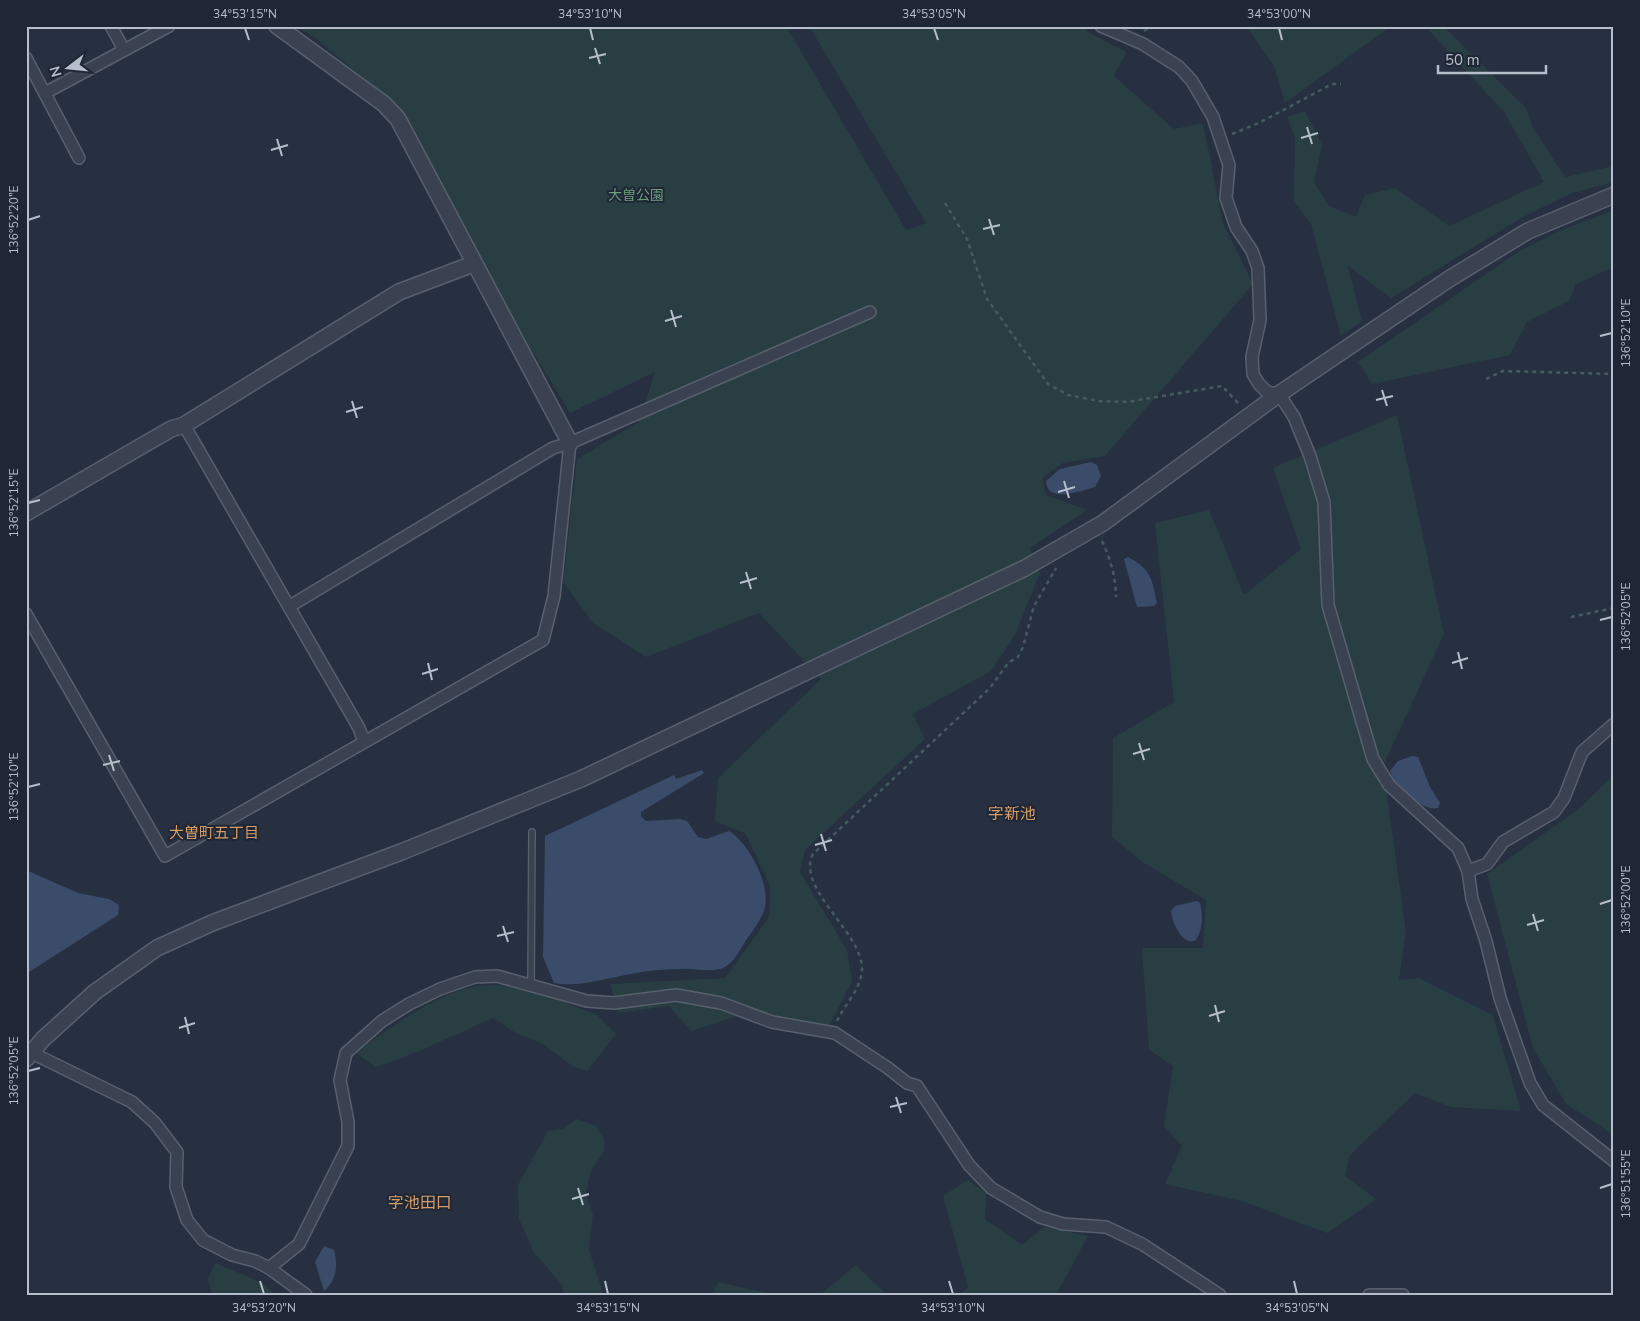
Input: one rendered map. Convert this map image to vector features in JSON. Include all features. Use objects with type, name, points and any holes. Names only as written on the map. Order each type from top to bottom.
[{"type":"street","points":[[111,26],[124,50]]},
{"type":"street","points":[[45,93],[124,50],[151,31],[170,26]]},
{"type":"street","points":[[26,614],[165,856],[543,640],[554,596],[570,444],[473,264],[430,177],[398,119],[384,104],[277,26]]},
{"type":"street","points":[[1101,26],[1143,44],[1179,67],[1204,98],[1229,166],[1226,198],[1236,227],[1252,251],[1258,268],[1260,320],[1252,357],[1253,374],[1267,392],[1279,394],[1294,416],[1310,456],[1324,502],[1328,605],[1373,760],[1394,790],[1458,848],[1468,871],[1472,899],[1486,941],[1500,998],[1530,1083],[1543,1105],[1614,1162]]},
{"type":"street","points":[[26,58],[79,158]]},
{"type":"street","points":[[306,1295],[269,1268],[255,1261],[232,1255],[203,1240],[187,1220],[176,1187],[177,1152],[155,1123],[132,1102],[28,1054],[95,992],[157,948],[212,923],[401,852],[581,779],[1025,568],[1103,523],[1279,394],[1490,253],[1528,231],[1614,195]]},
{"type":"street","points":[[26,513],[171,429],[184,425],[399,292],[473,264]]},
{"type":"street","points":[[290,606],[552,448],[570,444],[870,312]]},
{"type":"street","points":[[184,425],[290,606],[359,728],[364,742]]},
{"type":"street","points":[[1468,871],[1487,864],[1503,842],[1554,812],[1564,798],[1582,752],[1614,724]]},
{"type":"street","points":[[269,1268],[299,1244],[348,1146],[348,1122],[340,1075],[344,1056],[388,1017],[440,988],[487,975],[531,985],[587,1002],[614,1002],[662,995],[690,996],[721,1003],[781,1025],[835,1033],[907,1083],[917,1086],[969,1165],[991,1188],[1040,1217],[1063,1224],[1106,1227],[1142,1244],[1220,1295]]},
{"type":"street","points":[[1369,1295],[1403,1295]]},
{"type":"lane","points":[[531,985],[532,832]]},
{"type":"path","points":[[1220,139],[1259,123],[1332,84],[1341,84]]},
{"type":"path","points":[[944,203],[967,239],[987,300],[1048,384],[1068,395],[1099,401],[1127,402],[1222,386],[1251,416]]},
{"type":"path","points":[[1486,379],[1503,371],[1614,374]]},
{"type":"path","points":[[1094,544],[1102,539],[1110,557],[1116,586],[1116,597]]},
{"type":"path","points":[[835,1033],[836,1024],[843,1008],[861,979],[863,968],[856,950],[811,876],[810,860],[813,854],[872,797],[990,688],[1008,663],[1018,657],[1023,647],[1034,606],[1057,566]]},
{"type":"path","points":[[1571,616],[1614,608]]},
{"type":"green space","name":"大曽公園","points":[[296,26],[786,26],[906,230],[926,223],[809,26],[1084,26],[1088,32],[1126,52],[1114,76],[1174,129],[1203,123],[1223,223],[1253,284],[1105,456],[1063,463],[1042,478],[1046,495],[1087,510],[1030,548],[1040,573],[1015,635],[991,671],[913,714],[925,739],[805,850],[800,872],[847,950],[852,981],[830,1025],[789,1020],[756,1010],[691,1031],[669,1006],[618,1013],[610,984],[725,978],[769,917],[770,886],[745,833],[715,821],[718,778],[821,679],[759,613],[646,657],[593,623],[563,582],[577,459],[639,422],[655,372],[570,413],[368,82],[314,37]]},
{"type":"green space","points":[[1246,26],[1391,26],[1285,103],[1274,66]]},
{"type":"green space","points":[[1425,26],[1443,26],[1526,108],[1533,128],[1565,177],[1614,166],[1614,182],[1572,193],[1521,218],[1391,298],[1348,266],[1362,321],[1341,336],[1311,224],[1294,201],[1295,138],[1287,117],[1305,111],[1322,145],[1314,182],[1329,206],[1356,217],[1365,195],[1395,188],[1449,226],[1544,182],[1504,112]]},
{"type":"green space","points":[[1614,210],[1614,267],[1576,284],[1569,301],[1527,322],[1510,355],[1372,384],[1358,362],[1518,252],[1561,230]]},
{"type":"green space","points":[[1397,415],[1444,634],[1383,766],[1406,932],[1399,980],[1419,978],[1493,1015],[1521,1111],[1451,1107],[1415,1093],[1350,1155],[1345,1176],[1376,1199],[1327,1233],[1242,1201],[1165,1184],[1182,1146],[1164,1126],[1173,1066],[1149,1050],[1142,948],[1203,948],[1206,900],[1144,863],[1112,837],[1113,738],[1174,702],[1155,523],[1209,510],[1244,595],[1301,549],[1273,468]]},
{"type":"green space","points":[[1614,775],[1614,1135],[1566,1104],[1533,1048],[1487,874],[1576,811]]},
{"type":"green space","points":[[500,985],[538,993],[596,1014],[616,1034],[587,1071],[574,1067],[543,1044],[516,1033],[493,1018],[421,1050],[376,1067],[356,1053],[396,1024],[443,997],[476,986]]},
{"type":"green space","points":[[577,1119],[596,1126],[605,1141],[604,1151],[591,1171],[586,1193],[593,1215],[589,1250],[602,1295],[564,1295],[562,1285],[533,1251],[519,1219],[518,1185],[548,1131],[562,1129]]},
{"type":"green space","points":[[968,1180],[986,1193],[985,1219],[1022,1245],[1044,1227],[1088,1236],[1056,1295],[958,1295],[968,1287],[943,1196]]},
{"type":"green space","points":[[215,1263],[263,1283],[275,1295],[212,1295],[208,1279]]},
{"type":"green space","points":[[856,1265],[887,1295],[820,1295]]},
{"type":"green space","points":[[718,1282],[776,1295],[712,1295]]},
{"type":"water","points":[[1091,462],[1097,465],[1101,476],[1095,487],[1066,494],[1052,492],[1048,488],[1046,481],[1060,469]]},
{"type":"water","points":[[1128,557],[1146,570],[1152,581],[1157,603],[1154,606],[1137,607],[1124,559]]},
{"type":"water","points":[[1412,756],[1418,757],[1430,787],[1440,803],[1438,808],[1425,806],[1417,802],[1392,777],[1390,771],[1398,761]]},
{"type":"water","points":[[702,770],[704,773],[641,812],[641,816],[646,821],[680,819],[687,821],[698,837],[706,839],[729,831],[737,837],[751,856],[762,880],[766,903],[763,913],[736,956],[727,966],[718,969],[658,970],[585,983],[554,983],[543,957],[545,836],[674,775],[676,779]]},
{"type":"water","points":[[26,870],[78,893],[109,899],[119,905],[118,915],[26,974]]},
{"type":"water","points":[[1197,901],[1200,903],[1201,908],[1201,927],[1196,940],[1186,940],[1182,937],[1173,921],[1171,911],[1175,906]]},
{"type":"water","points":[[324,1246],[334,1250],[336,1267],[332,1282],[324,1291],[315,1262]]},
{"type":"district","name":"字新池","points":[[1012,814]]},
{"type":"district","name":"大曽町五丁目","points":[[214,833]]},
{"type":"district","name":"字池田口","points":[[420,1203]]}]
